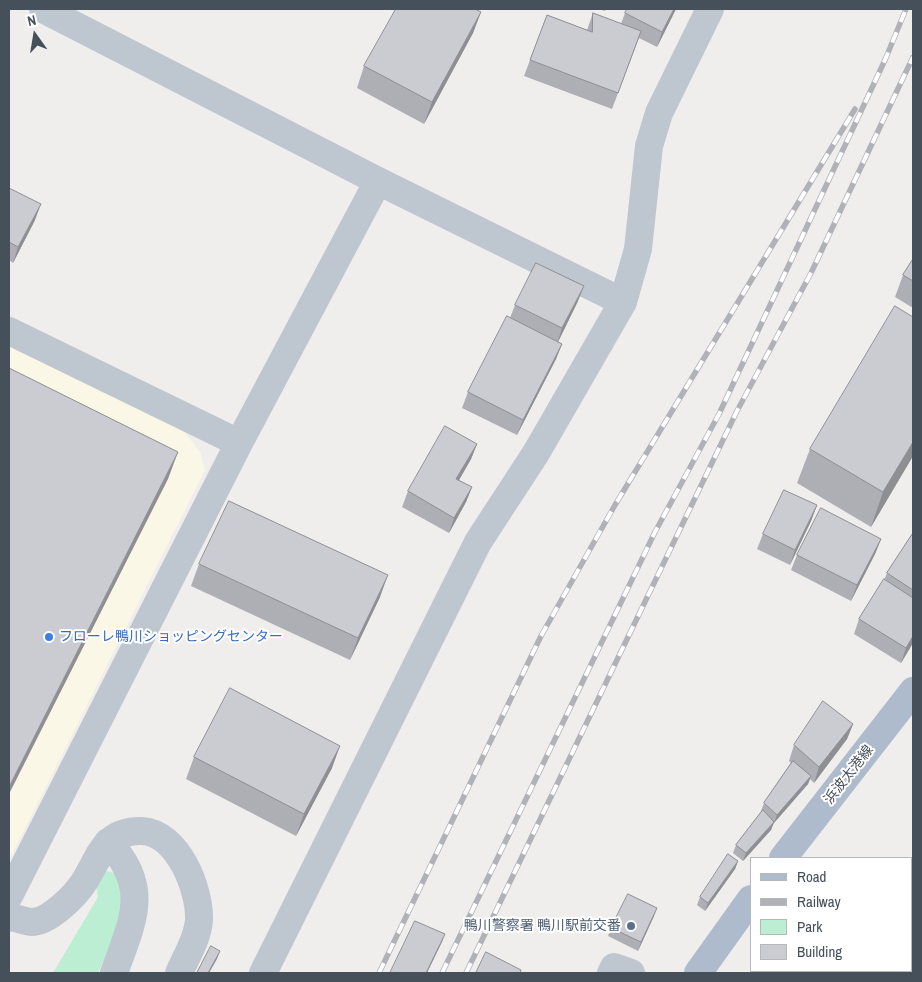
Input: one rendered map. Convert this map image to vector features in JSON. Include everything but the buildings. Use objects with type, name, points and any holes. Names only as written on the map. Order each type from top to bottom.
[{"type":"main road","name":"浜波太港線","points":[[784,857],[913,691]]},
{"type":"main road","points":[[698,973],[750,901]]},
{"type":"street","points":[[43,9],[378,181],[623,302]]},
{"type":"street","points":[[263,973],[478,542],[536,453],[623,302],[638,249],[649,146],[659,113],[710,9]]},
{"type":"street","points":[[9,896],[239,443],[378,181]]},
{"type":"street","points":[[9,331],[239,443]]},
{"type":"street","points":[[9,917],[32,922],[54,914],[83,883],[100,849],[120,835],[142,831],[159,836],[174,848],[182,860],[198,904],[199,921],[180,973]]},
{"type":"street","points":[[108,842],[125,863],[136,894],[133,923],[114,973]]},
{"type":"street","points":[[611,973],[614,967],[631,973]]},
{"type":"shaded area","points":[[9,345],[179,425],[200,452],[205,470],[9,860]]},
{"type":"green space","points":[[107,871],[119,875],[123,901],[113,939],[98,973],[53,973],[98,897],[96,885],[102,873]]},
{"type":"railway","points":[[442,973],[655,532],[719,414],[885,60],[906,9]]},
{"type":"railway","points":[[466,973],[737,411],[811,273],[913,57]]},
{"type":"railway","points":[[379,973],[541,636],[615,505],[855,109]]},
{"type":"place","name":"フローレ鴨川ショッピングセンター","points":[[49,637]]},
{"type":"place","name":"鴨川警察署 鴨川駅前交番","points":[[631,926]]}]
